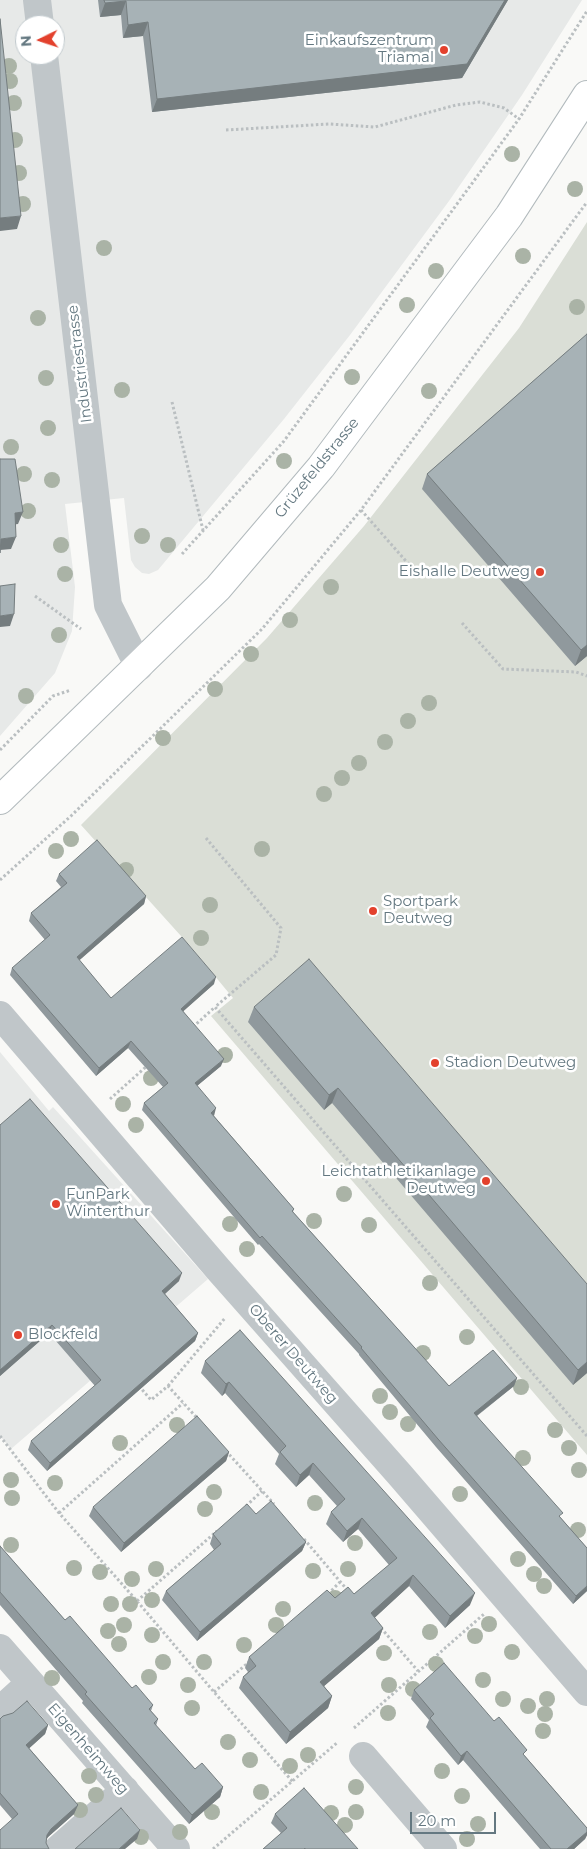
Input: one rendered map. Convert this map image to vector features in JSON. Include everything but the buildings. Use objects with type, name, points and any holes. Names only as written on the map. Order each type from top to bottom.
[{"type":"main road","name":"Grüzefeldstrasse","points":[[0,800],[139,667],[218,588],[321,467],[508,216],[587,94]]},
{"type":"street","points":[[37,0],[39,15]]},
{"type":"street","name":"Industriestrasse","points":[[45,65],[108,606],[139,667]]},
{"type":"street","name":"Oberer Deutweg","points":[[0,1015],[218,1269],[400,1475],[587,1692]]},
{"type":"street","name":"Eigenheimweg","points":[[0,1648],[176,1849]]},
{"type":"street","points":[[0,1710],[30,1683]]},
{"type":"street","points":[[363,1756],[443,1849]]},
{"type":"street","points":[[58,1849],[125,1790]]},
{"type":"path","points":[[182,554],[284,441],[519,119],[587,11]]},
{"type":"path","points":[[226,130],[329,124],[375,127],[456,105],[480,102],[504,108],[519,119]]},
{"type":"path","points":[[0,880],[72,816],[262,629],[361,510],[587,202]]},
{"type":"path","points":[[172,402],[203,530]]},
{"type":"path","points":[[361,510],[413,569]]},
{"type":"path","points":[[35,596],[81,629]]},
{"type":"path","points":[[462,624],[503,669],[576,672],[587,676]]},
{"type":"path","points":[[0,750],[53,696]]},
{"type":"path","points":[[192,1027],[276,955],[281,928],[206,838]]},
{"type":"path","points":[[215,1007],[587,1436]]},
{"type":"path","points":[[103,1105],[155,1059]]},
{"type":"path","points":[[133,1380],[150,1400],[168,1386],[229,1313]]},
{"type":"path","points":[[168,1386],[203,1425]]},
{"type":"path","points":[[59,1514],[183,1403]]},
{"type":"path","points":[[0,1436],[59,1514],[137,1600],[293,1782]]},
{"type":"path","points":[[223,1447],[274,1505]]},
{"type":"path","points":[[240,1510],[262,1491]]},
{"type":"path","points":[[137,1600],[218,1530]]},
{"type":"path","points":[[298,1533],[354,1597]]},
{"type":"path","points":[[326,1595],[340,1582]]},
{"type":"path","points":[[379,1627],[418,1671]]},
{"type":"path","points":[[214,1692],[251,1660]]},
{"type":"shaded area","points":[[0,0],[582,0],[522,95],[449,201],[350,335],[284,419],[158,570],[149,574],[142,573],[131,560],[124,498],[65,504],[75,587],[72,631],[55,673],[0,736]]},
{"type":"shaded area","name":"Sportpark Deutweg","points":[[587,222],[587,1455],[211,1016],[233,998],[190,946],[81,825],[267,638],[364,526],[519,328]]},
{"type":"shaded area","name":"FunPark Winterthur","points":[[0,1052],[49,1111],[53,1107],[208,1279],[11,1449],[0,1436]]},
{"type":"place","name":"Einkaufszentrum Triamal","points":[[444,50]]},
{"type":"place","name":"Eishalle Deutweg","points":[[540,572]]},
{"type":"place","name":"Sportpark Deutweg","points":[[373,911]]},
{"type":"place","name":"Stadion Deutweg","points":[[435,1063]]},
{"type":"place","name":"Leichtathletikanlage Deutweg","points":[[486,1181]]},
{"type":"place","name":"FunPark Winterthur","points":[[56,1204]]},
{"type":"place","name":"Blockfeld","points":[[18,1335]]}]
